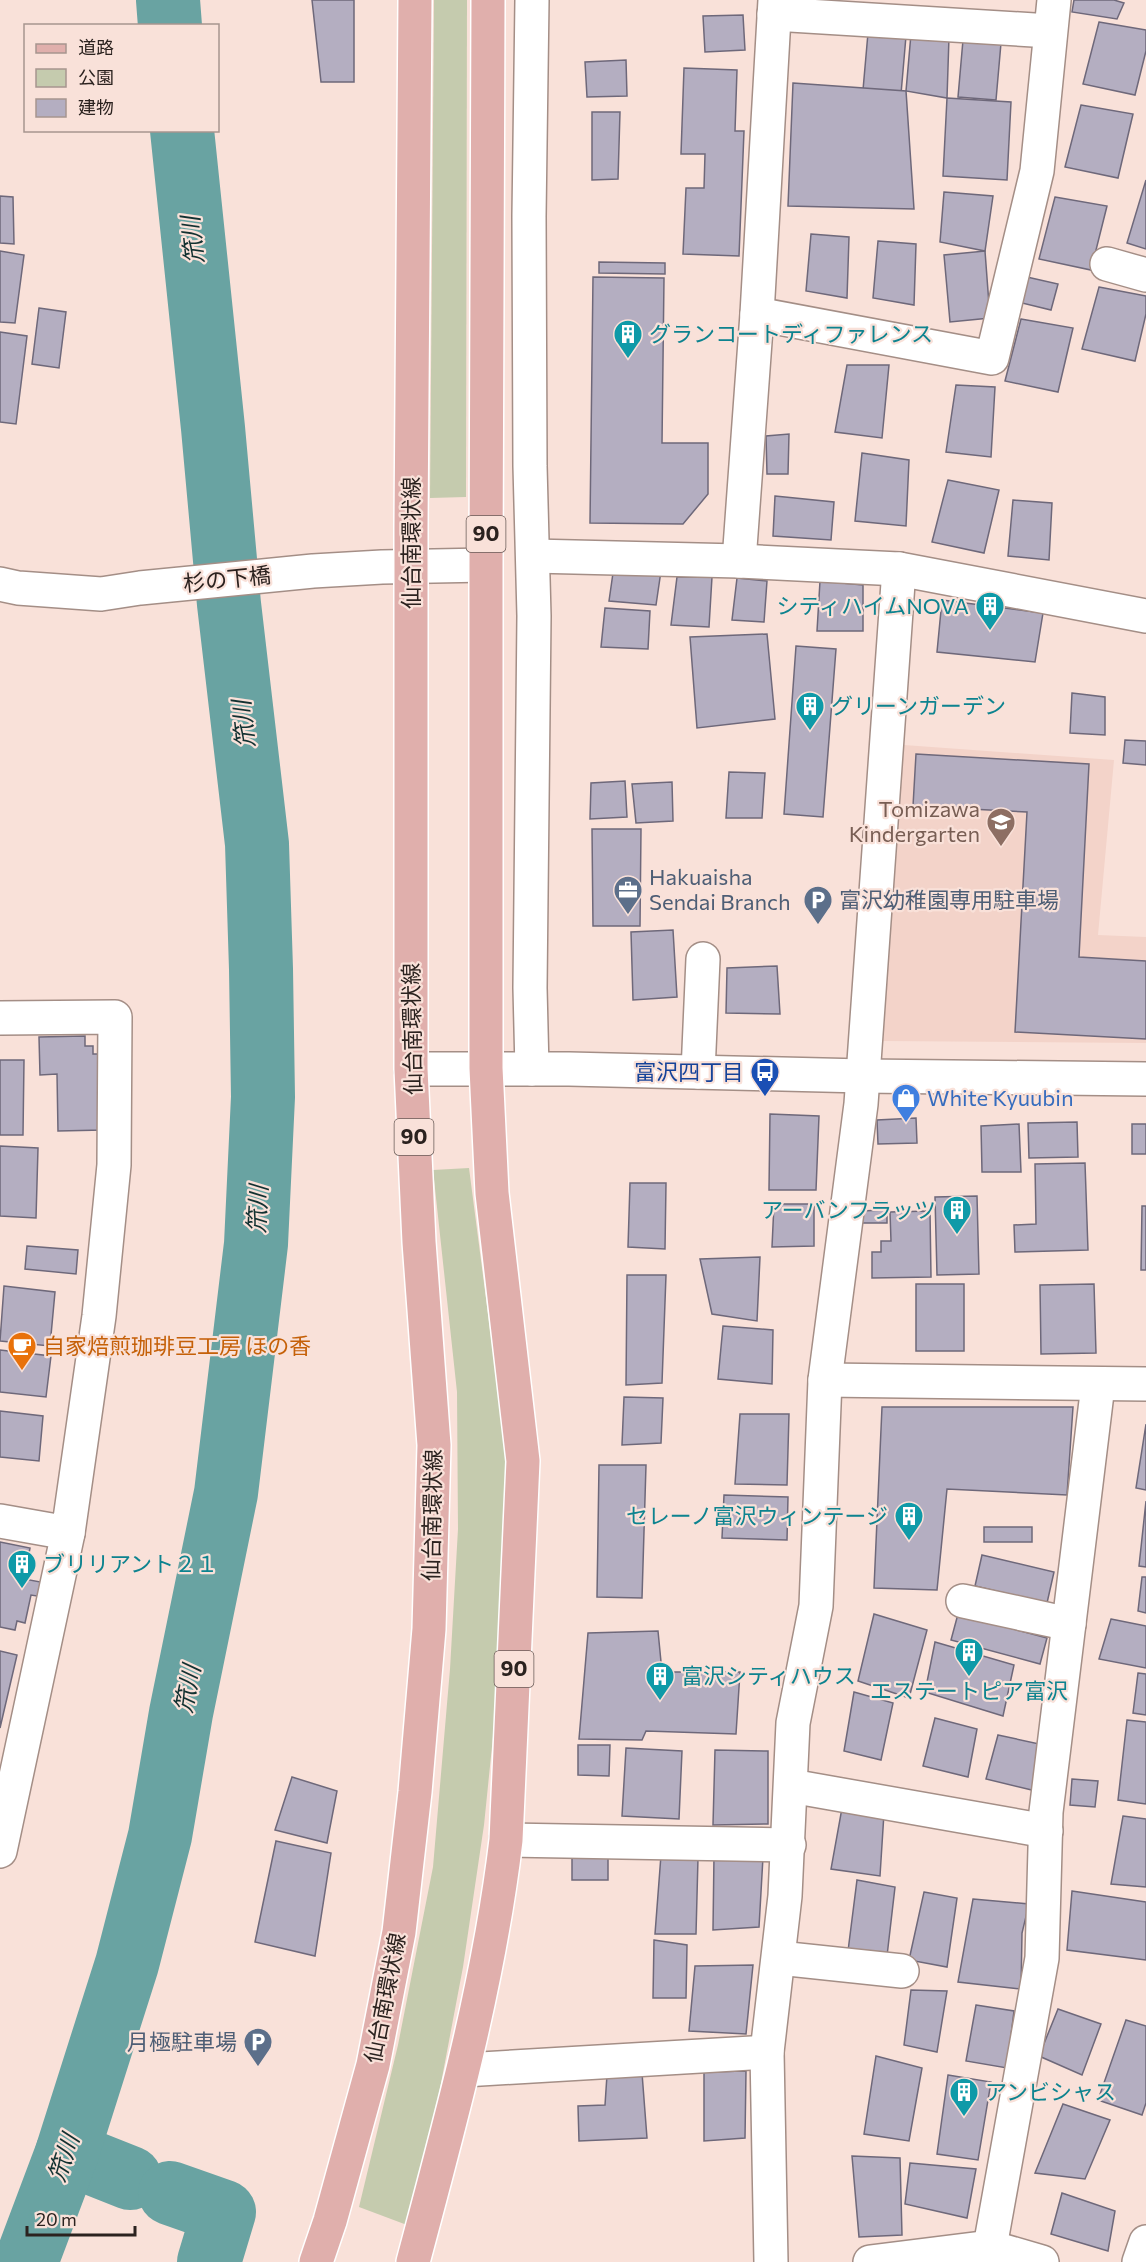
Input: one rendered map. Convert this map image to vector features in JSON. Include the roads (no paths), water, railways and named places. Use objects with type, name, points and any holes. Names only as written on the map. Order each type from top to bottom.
[{"type":"main road","name":"仙台南環状線","points":[[316,2262],[330,2221],[373,2065],[399,1932],[415,1792],[429,1629],[434,1445],[418,1242],[411,1069],[411,566],[415,0]]},
{"type":"main road","name":"90","points":[[413,2262],[464,2070],[499,1898],[506,1840],[524,1461],[492,1193],[486,1068],[488,0]]},
{"type":"street","points":[[532,0],[529,228],[530,466],[533,556],[530,988],[532,1069]]},
{"type":"street","points":[[739,561],[757,314],[775,7],[1052,15],[1037,171],[992,358],[757,314]]},
{"type":"street","points":[[1107,264],[1146,275]]},
{"type":"street","points":[[533,556],[739,561],[899,569],[1146,616]]},
{"type":"street","name":"杉の下橋","points":[[0,584],[18,588],[101,594],[313,571],[486,565]]},
{"type":"street","points":[[771,2262],[767,2052],[779,1958],[789,1845],[793,1723],[816,1606],[825,1380],[861,1104],[899,569]]},
{"type":"street","points":[[698,1072],[703,959]]},
{"type":"street","points":[[0,1018],[115,1017],[113,1177],[99,1316],[68,1533],[0,1851]]},
{"type":"street","points":[[411,1069],[486,1068],[1146,1079]]},
{"type":"street","points":[[825,1380],[1146,1384]]},
{"type":"street","points":[[990,2247],[1042,1958],[1046,1812],[1098,1385]]},
{"type":"street","points":[[0,1521],[68,1533]]},
{"type":"street","points":[[963,1601],[1069,1624]]},
{"type":"street","points":[[791,1786],[1046,1831]]},
{"type":"street","points":[[506,1840],[789,1845]]},
{"type":"street","points":[[779,1958],[902,1971]]},
{"type":"street","points":[[464,2070],[767,2052]]},
{"type":"street","points":[[1139,2262],[1146,2242]]},
{"type":"street","points":[[870,2262],[990,2247],[1042,2262]]},
{"type":"waterway","name":"笊川","points":[[168,0],[170,24]]},
{"type":"waterway","name":"笊川","points":[[26,2262],[67,2153],[127,1964],[160,1836],[181,1713],[226,1493],[256,1244],[263,1097],[257,844],[229,604],[182,132]]},
{"type":"waterway","points":[[67,2153],[130,2178]]},
{"type":"waterway","points":[[170,2193],[224,2212],[209,2262]]},
{"type":"place","name":"グランコートディファレンス","points":[[628,360]]},
{"type":"place","name":"シティハイムNOVA","points":[[990,632]]},
{"type":"place","name":"グリーンガーデン","points":[[810,732]]},
{"type":"place","name":"Tomizawa Kindergarten","points":[[1001,848]]},
{"type":"place","name":"Hakuaisha Sendai Branch","points":[[628,916]]},
{"type":"place","name":"富沢幼稚園専用駐車場","points":[[818,926]]},
{"type":"place","name":"富沢四丁目","points":[[765,1098]]},
{"type":"place","name":"White Kyuubin","points":[[906,1124]]},
{"type":"place","name":"アーバンフラッツ","points":[[957,1236]]},
{"type":"place","name":"自家焙煎珈琲豆工房 ほの香","points":[[22,1372]]},
{"type":"place","name":"セレーノ富沢ウィンテージ","points":[[909,1542]]},
{"type":"place","name":"ブリリアント２１","points":[[22,1590]]},
{"type":"place","name":"エステートピア富沢","points":[[969,1678]]},
{"type":"place","name":"富沢シティハウス","points":[[660,1702]]},
{"type":"place","name":"月極駐車場","points":[[258,2068]]},
{"type":"place","name":"アンビシャス","points":[[964,2118]]}]
